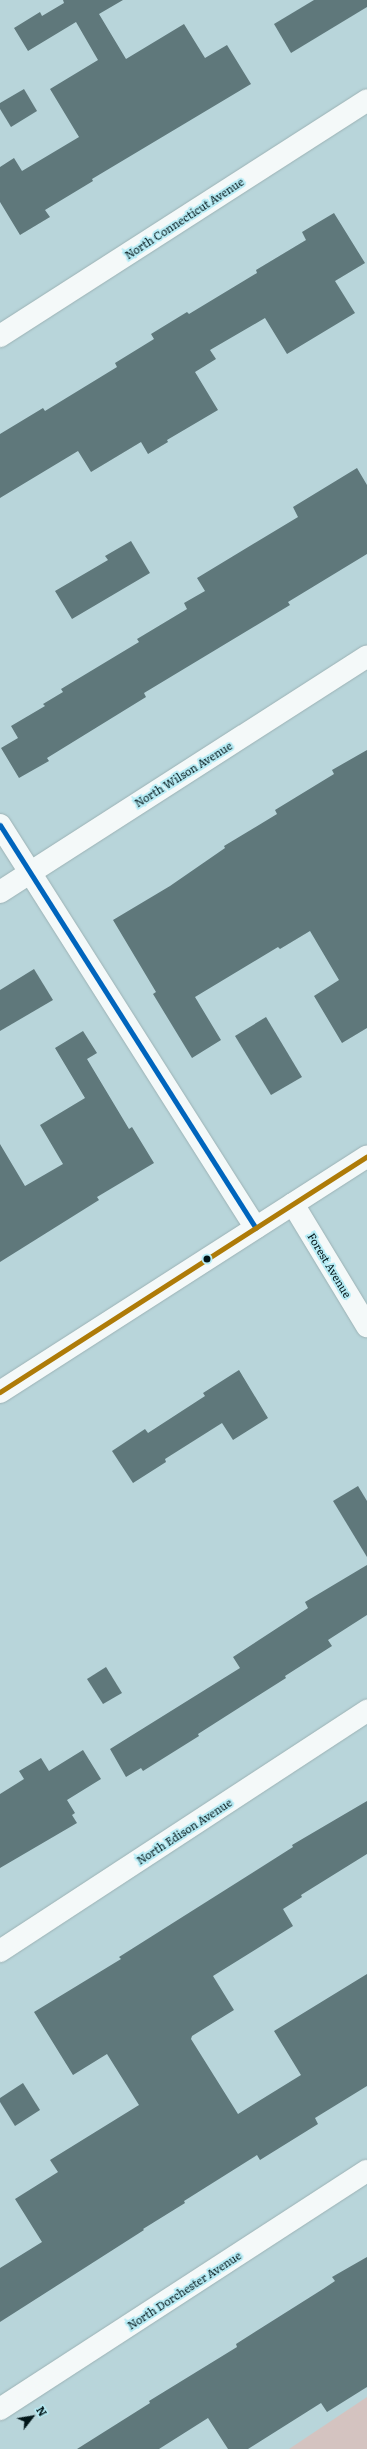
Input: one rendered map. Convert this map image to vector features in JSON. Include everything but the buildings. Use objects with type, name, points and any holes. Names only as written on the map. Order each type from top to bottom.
[{"type":"street","name":"North Connecticut Avenue","points":[[0,336],[367,100]]},
{"type":"street","name":"North Wilson Avenue","points":[[0,892],[30,871],[367,656]]},
{"type":"street","points":[[0,825],[256,1228]]},
{"type":"street","points":[[0,1392],[367,1156]]},
{"type":"street","name":"Forest Avenue","points":[[293,1204],[367,1326]]},
{"type":"street","name":"North Edison Avenue","points":[[0,1951],[367,1711]]},
{"type":"street","name":"North Dorchester Avenue","points":[[0,2409],[367,2171]]},
{"type":"shaded area","points":[[367,2397],[367,2449],[289,2449]]},
{"type":"transit line","points":[[0,825],[256,1228]]},
{"type":"transit line","points":[[0,1392],[367,1156]]}]
